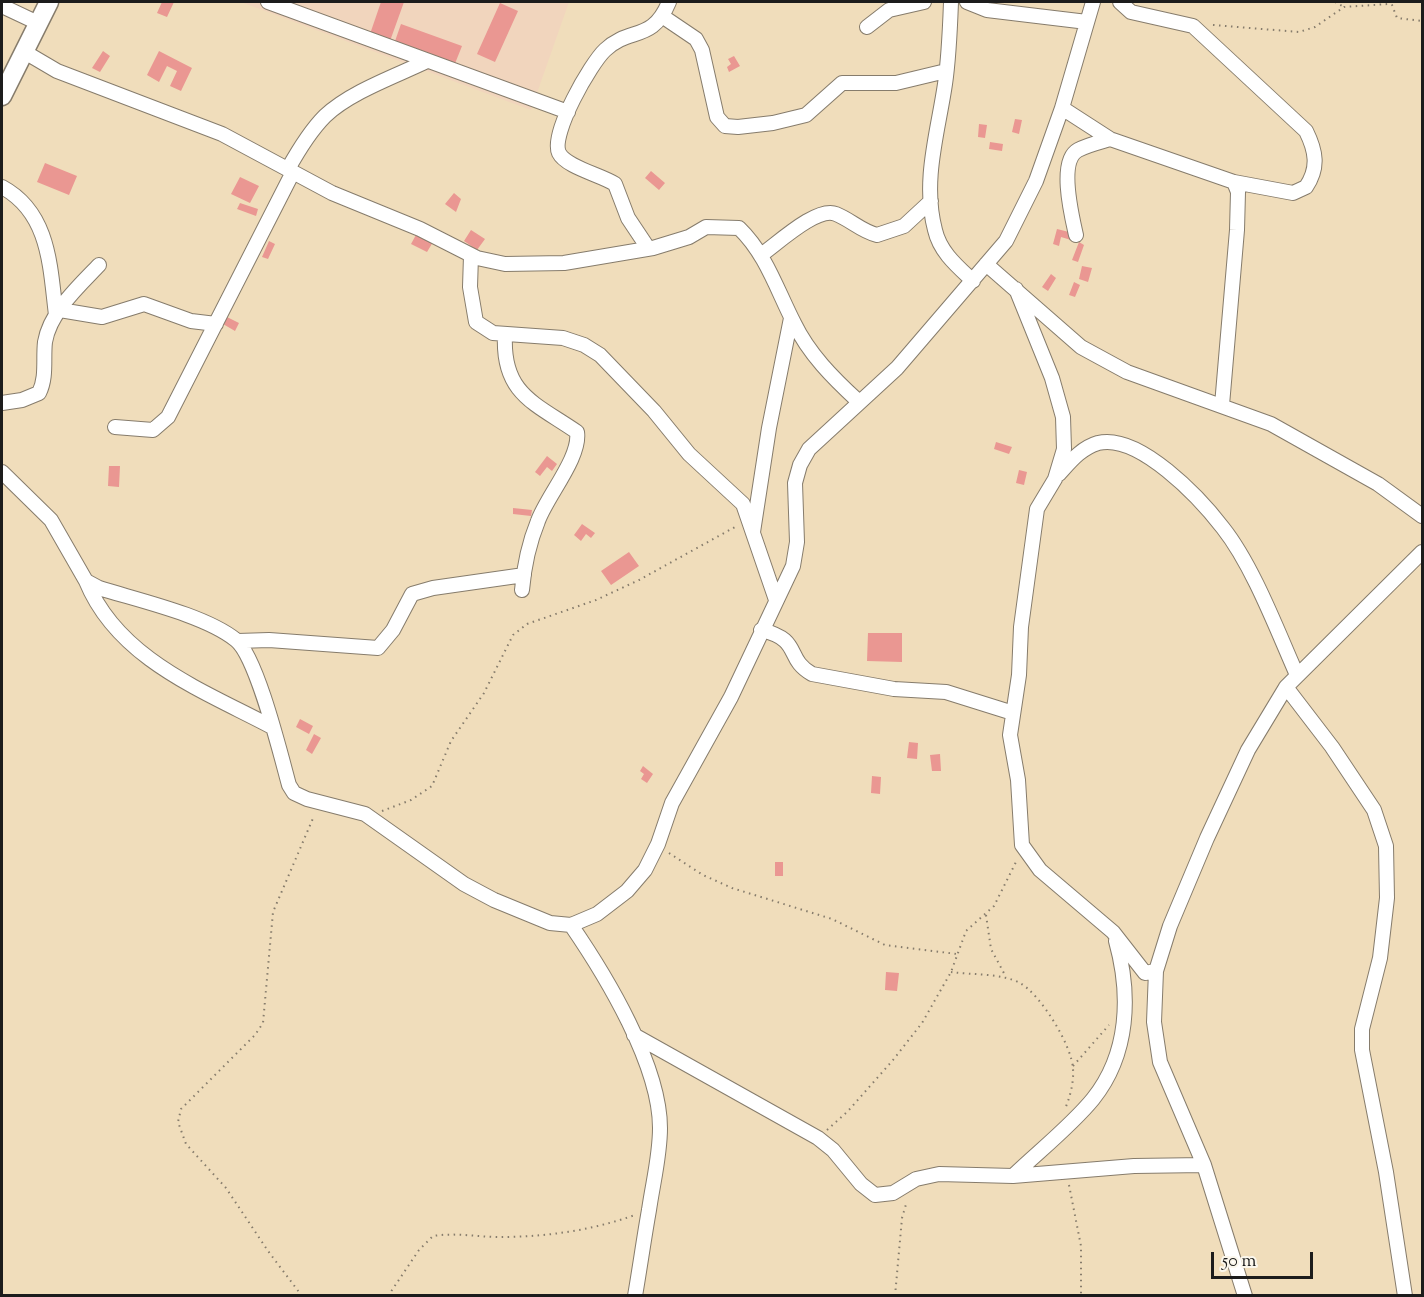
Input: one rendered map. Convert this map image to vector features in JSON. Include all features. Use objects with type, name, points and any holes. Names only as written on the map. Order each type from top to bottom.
[{"type":"main road","points":[[2,96],[49,2]]},
{"type":"street","points":[[268,2],[568,112]]},
{"type":"street","points":[[648,248],[628,218],[615,184],[559,154],[560,135],[568,112],[606,49],[658,24],[669,2]]},
{"type":"street","points":[[867,27],[889,10],[924,2]]},
{"type":"street","points":[[951,2],[946,71],[932,158],[931,201],[935,231],[949,258],[973,280]]},
{"type":"street","points":[[967,2],[987,10],[1087,22]]},
{"type":"street","points":[[238,641],[250,663],[289,785],[300,796],[365,814],[464,884],[494,900],[550,922],[571,925],[597,914],[627,891],[645,870],[658,844],[672,802],[731,697],[793,566],[797,542],[795,483],[800,465],[809,449],[858,401],[897,368],[1006,241],[1031,191],[1062,108],[1093,2]]},
{"type":"street","points":[[1062,108],[1110,139],[1234,182],[1293,193],[1306,187],[1312,178],[1315,168],[1315,148],[1306,131],[1284,109],[1192,26],[1131,12],[1120,2]]},
{"type":"street","points":[[2,6],[38,23]]},
{"type":"street","points":[[662,16],[696,39],[702,50],[717,117],[725,126],[738,127],[773,123],[806,115],[842,83],[896,83],[946,71]]},
{"type":"street","points":[[23,51],[57,71],[222,134],[332,193],[420,229],[471,256],[505,264],[529,266],[564,263],[648,248],[689,237],[706,227],[725,225],[739,228],[761,255],[791,318],[826,372],[858,401]]},
{"type":"street","points":[[115,427],[141,430],[158,428],[168,417],[216,324],[298,150],[326,116],[347,100],[427,61]]},
{"type":"street","points":[[1077,235],[1068,196],[1071,160],[1077,150],[1110,139]]},
{"type":"street","points":[[1222,405],[1237,230],[1238,192],[1234,182]]},
{"type":"street","points":[[2,187],[28,207],[44,236],[58,313]]},
{"type":"street","points":[[761,255],[819,214],[836,214],[865,231],[877,235],[904,226],[931,201]]},
{"type":"street","points":[[471,256],[470,287],[476,322],[487,331],[506,335],[563,338],[584,345],[600,355],[654,411],[689,454],[743,504],[776,600]]},
{"type":"street","points":[[986,264],[1081,347],[1127,372],[1271,424],[1378,484],[1422,516]]},
{"type":"street","points":[[2,403],[22,400],[39,393],[44,377],[45,340],[58,313],[99,265]]},
{"type":"street","points":[[1016,289],[1052,378],[1063,417],[1064,449],[1055,479]]},
{"type":"street","points":[[58,313],[102,317],[144,304],[191,321],[216,324]]},
{"type":"street","points":[[753,536],[769,428],[791,318]]},
{"type":"street","points":[[506,335],[506,363],[511,379],[526,397],[577,432],[578,438],[574,452],[538,521],[522,590]]},
{"type":"street","points":[[1156,971],[1145,974],[1113,932],[1040,870],[1022,845],[1018,780],[1010,735],[1019,675],[1021,627],[1037,509],[1055,479],[1078,453],[1098,443],[1118,443],[1144,453],[1175,477],[1223,528],[1246,568],[1297,675]]},
{"type":"street","points":[[2,472],[51,520],[111,624],[139,652],[167,671],[272,727]]},
{"type":"street","points":[[1245,1296],[1204,1165],[1160,1062],[1154,1022],[1156,971],[1170,926],[1207,838],[1248,750],[1286,687],[1422,552]]},
{"type":"street","points":[[86,581],[99,588],[181,615],[238,641],[269,640],[378,648],[393,630],[412,594],[433,588],[524,575]]},
{"type":"street","points":[[761,630],[784,637],[792,647],[800,667],[812,674],[894,689],[946,692],[1013,713]]},
{"type":"street","points":[[1286,687],[1332,747],[1374,810],[1386,846],[1387,898],[1380,958],[1366,1006],[1362,1029],[1362,1050],[1386,1172],[1406,1296]]},
{"type":"street","points":[[571,925],[604,974],[634,1035],[656,1100],[660,1125],[659,1150],[635,1296]]},
{"type":"street","points":[[1013,1176],[1092,1100],[1111,1071],[1122,1040],[1126,1005],[1124,969],[1113,932]]},
{"type":"street","points":[[634,1035],[818,1138],[833,1150],[861,1184],[875,1195],[893,1193],[916,1179],[939,1174],[1013,1176],[1134,1166],[1204,1165]]},
{"type":"path","points":[[1335,2],[1344,7]]},
{"type":"path","points":[[1192,26],[1232,25],[1299,32],[1315,27],[1344,7],[1390,4],[1397,18],[1422,21]]},
{"type":"path","points":[[365,814],[411,800],[432,786],[451,741],[484,693],[513,635],[527,624],[596,600],[719,537],[748,518]]},
{"type":"path","points":[[302,1296],[268,1251],[226,1188],[186,1144],[178,1122],[181,1109],[255,1035],[263,1023],[273,912],[320,802]]},
{"type":"path","points":[[658,844],[678,860],[713,879],[759,897],[832,919],[885,945],[957,954]]},
{"type":"path","points":[[818,1138],[848,1111],[922,1023],[951,972],[966,931],[986,915],[1001,895],[1022,845]]},
{"type":"path","points":[[986,915],[991,949],[1007,978]]},
{"type":"path","points":[[951,972],[1007,978],[1019,982],[1032,992],[1041,1004],[1058,1031],[1073,1066],[1071,1090],[1055,1135]]},
{"type":"path","points":[[1073,1066],[1126,1005]]},
{"type":"path","points":[[1066,1172],[1081,1246],[1081,1296]]},
{"type":"path","points":[[895,1296],[902,1218],[916,1179]]},
{"type":"path","points":[[388,1296],[420,1250],[433,1236],[507,1237],[561,1234],[597,1228],[649,1210]]},
{"type":"shaded area","points":[[241,2],[569,2],[531,110]]},
{"type":"building","points":[[162,2],[174,2],[167,17],[157,13]]},
{"type":"building","points":[[381,2],[404,2],[390,41],[370,34]]},
{"type":"building","points":[[500,3],[518,11],[495,62],[477,54]]},
{"type":"building","points":[[401,24],[462,46],[454,66],[394,44]]},
{"type":"building","points":[[103,51],[110,56],[100,72],[92,68]]},
{"type":"building","points":[[159,51],[192,68],[181,91],[170,86],[177,71],[167,66],[159,82],[147,75]]},
{"type":"building","points":[[734,56],[740,66],[729,72],[727,67],[731,64],[728,59]]},
{"type":"building","points":[[1015,119],[1022,120],[1019,134],[1012,132]]},
{"type":"building","points":[[979,124],[987,125],[985,138],[978,137]]},
{"type":"building","points":[[990,142],[1003,144],[1002,151],[989,149]]},
{"type":"building","points":[[45,163],[77,176],[69,195],[37,182]]},
{"type":"building","points":[[651,171],[665,183],[659,190],[645,178]]},
{"type":"building","points":[[240,177],[259,186],[250,203],[231,194]]},
{"type":"building","points":[[454,193],[461,199],[456,212],[445,204]]},
{"type":"building","points":[[240,203],[258,209],[256,216],[237,209]]},
{"type":"building","points":[[1057,229],[1073,233],[1071,240],[1061,237],[1059,246],[1053,244]]},
{"type":"building","points":[[471,230],[485,239],[477,250],[464,241]]},
{"type":"building","points":[[417,233],[433,242],[427,252],[411,244]]},
{"type":"building","points":[[269,241],[275,244],[268,259],[262,257]]},
{"type":"building","points":[[1079,242],[1084,245],[1078,262],[1072,260]]},
{"type":"building","points":[[1082,266],[1092,268],[1088,282],[1079,279]]},
{"type":"building","points":[[1051,274],[1056,278],[1048,291],[1042,287]]},
{"type":"building","points":[[1074,282],[1080,285],[1075,297],[1069,295]]},
{"type":"building","points":[[227,317],[239,323],[235,331],[223,324]]},
{"type":"building","points":[[996,442],[1012,447],[1009,454],[994,449]]},
{"type":"building","points":[[547,456],[557,464],[552,471],[547,467],[540,476],[535,472]]},
{"type":"building","points":[[109,466],[120,466],[119,487],[108,486]]},
{"type":"building","points":[[1019,470],[1027,472],[1024,485],[1016,483]]},
{"type":"building","points":[[513,508],[532,510],[531,516],[513,514]]},
{"type":"building","points":[[582,524],[595,533],[591,538],[586,534],[581,541],[574,535]]},
{"type":"building","points":[[629,552],[639,566],[611,585],[601,571]]},
{"type":"building","points":[[868,633],[902,633],[902,662],[867,661]]},
{"type":"building","points":[[300,719],[313,726],[309,734],[296,727]]},
{"type":"building","points":[[314,734],[321,738],[312,754],[306,750]]},
{"type":"building","points":[[909,742],[918,743],[917,759],[907,758]]},
{"type":"building","points":[[940,754],[941,771],[932,771],[930,755]]},
{"type":"building","points":[[643,766],[653,774],[647,783],[641,779],[644,774],[640,771]]},
{"type":"building","points":[[872,776],[881,777],[880,794],[871,793]]},
{"type":"building","points":[[775,862],[783,862],[783,876],[775,876]]},
{"type":"building","points":[[886,972],[899,973],[897,991],[885,990]]}]
